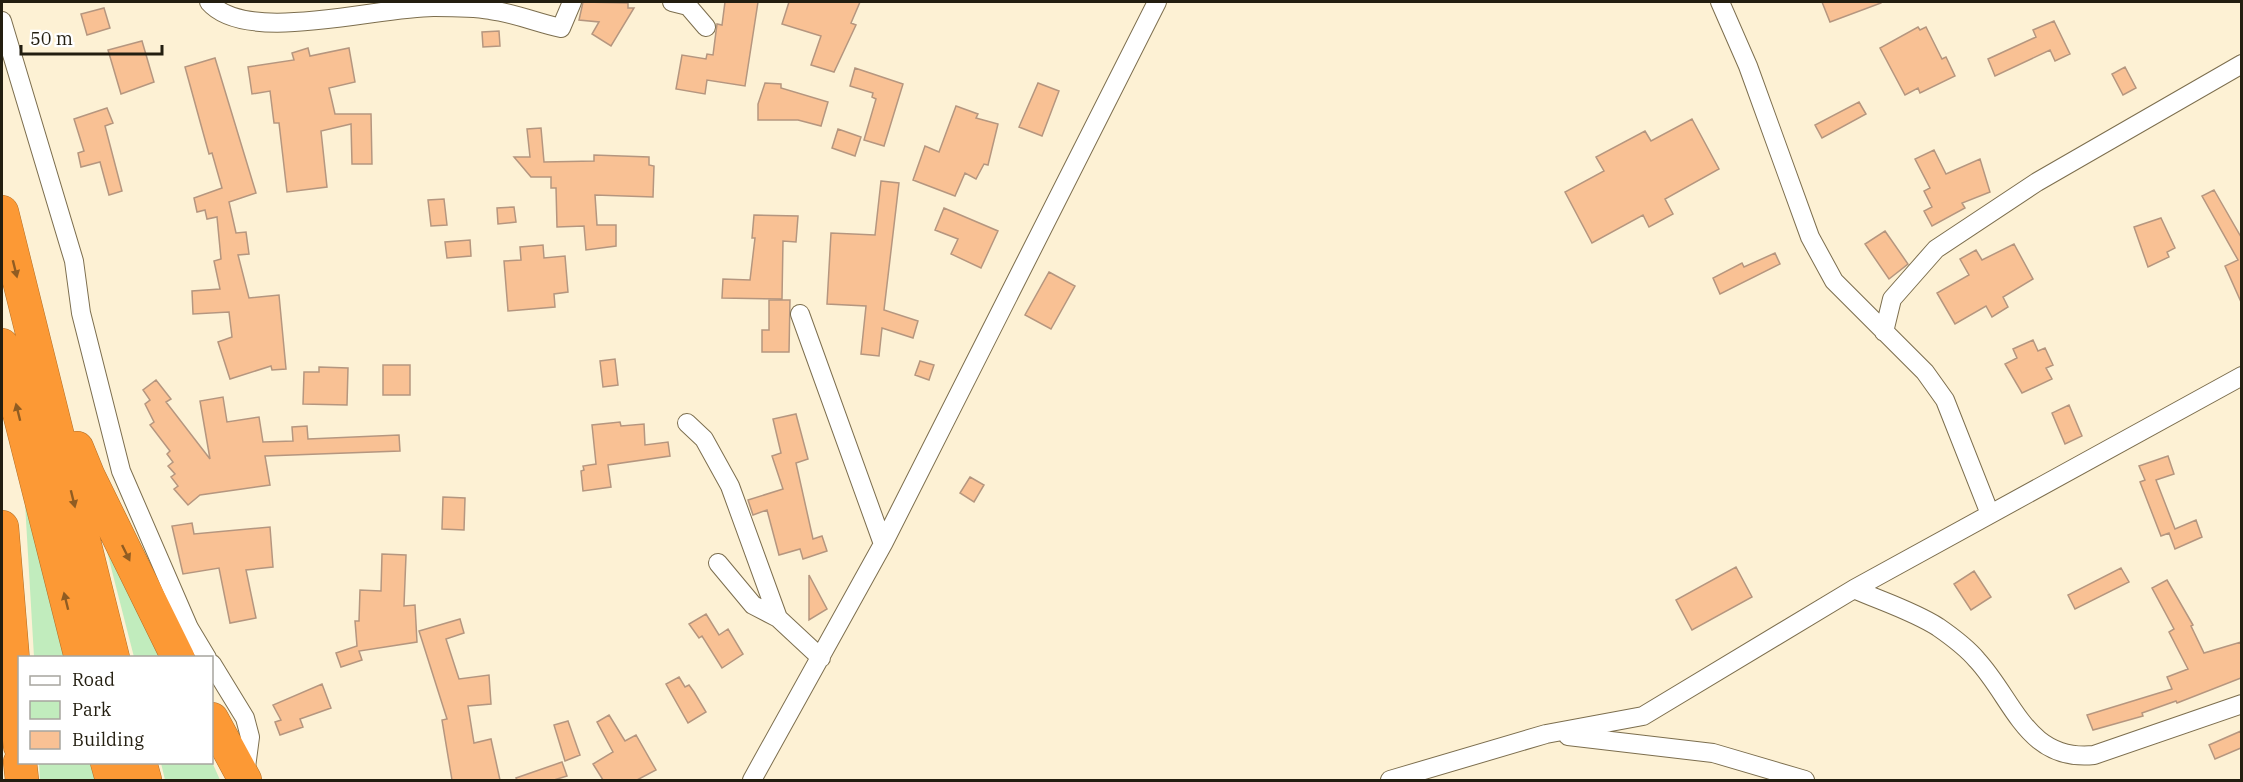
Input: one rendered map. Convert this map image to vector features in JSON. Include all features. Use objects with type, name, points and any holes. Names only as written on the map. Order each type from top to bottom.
[{"type":"highway","points":[[2,212],[113,656]]},
{"type":"highway","points":[[24,305],[88,475],[178,656]]},
{"type":"highway","points":[[2,345],[81,656]]},
{"type":"highway","points":[[2,526],[18,722]]},
{"type":"highway","points":[[213,721],[245,780]]},
{"type":"highway","points":[[21,764],[22,780]]},
{"type":"highway","points":[[108,764],[112,780]]},
{"type":"highway","points":[[141,764],[145,780]]},
{"type":"street","points":[[209,2],[218,12],[251,21],[279,24],[386,6],[492,10],[561,28],[572,2]]},
{"type":"street","points":[[672,2],[687,6],[706,27]]},
{"type":"street","points":[[752,780],[883,544],[1157,2]]},
{"type":"street","points":[[1720,2],[1748,66],[1810,237],[1834,281],[1925,372],[1945,400],[1990,514]]},
{"type":"street","points":[[2,21],[74,261],[81,313],[121,471],[189,628],[206,656]]},
{"type":"street","points":[[1884,332],[1892,299],[1936,249],[2037,182],[2241,64]]},
{"type":"street","points":[[800,315],[883,544]]},
{"type":"street","points":[[1390,780],[1546,734],[1643,716],[1854,589],[2241,376]]},
{"type":"street","points":[[687,423],[704,439],[725,476],[745,522],[760,574],[778,618]]},
{"type":"street","points":[[718,562],[753,605],[778,618],[821,658]]},
{"type":"street","points":[[1854,589],[1938,627],[1977,659],[2026,728],[2051,750],[2073,757],[2094,755],[2241,704]]},
{"type":"street","points":[[213,666],[244,718],[249,737],[245,780]]},
{"type":"street","points":[[1546,734],[1713,753],[1805,780]]},
{"type":"green space","points":[[23,469],[71,656],[34,656]]},
{"type":"green space","points":[[103,536],[161,656],[134,656]]},
{"type":"green space","points":[[39,764],[98,764],[102,780],[40,780]]},
{"type":"green space","points":[[161,764],[213,764],[220,780],[165,780]]},
{"type":"building","points":[[583,2],[628,3],[628,8],[634,8],[611,46],[592,34],[599,22],[579,20]]},
{"type":"building","points":[[725,2],[758,2],[745,86],[707,80],[705,94],[676,89],[682,55],[706,59],[707,54],[713,55],[717,24],[722,25]]},
{"type":"building","points":[[789,2],[860,2],[851,23],[856,25],[834,72],[811,65],[821,36],[782,24]]},
{"type":"building","points":[[1822,2],[1881,2],[1881,3],[1830,22]]},
{"type":"building","points":[[104,8],[110,28],[87,35],[81,14]]},
{"type":"building","points":[[2054,21],[2070,54],[2055,61],[2050,50],[1995,76],[1988,59],[2036,37],[2033,30]]},
{"type":"building","points":[[1918,27],[1920,30],[1926,27],[1942,59],[1946,57],[1955,76],[1920,93],[1918,88],[1905,95],[1880,48]]},
{"type":"building","points":[[499,31],[500,46],[483,47],[482,32]]},
{"type":"building","points":[[142,41],[154,82],[121,94],[108,50]]},
{"type":"building","points":[[308,48],[310,56],[349,48],[355,82],[329,88],[335,114],[371,114],[372,164],[352,164],[351,124],[321,131],[327,187],[287,192],[279,123],[274,123],[270,91],[252,94],[248,67],[294,60],[292,53]]},
{"type":"building","points":[[215,58],[256,193],[229,202],[236,233],[246,232],[249,254],[238,255],[249,298],[279,295],[286,369],[272,370],[271,366],[230,379],[218,342],[232,337],[229,312],[193,314],[192,291],[220,289],[214,261],[221,259],[217,217],[207,219],[205,210],[197,212],[194,198],[222,188],[212,153],[209,154],[185,67]]},
{"type":"building","points":[[2125,67],[2136,88],[2123,95],[2112,74]]},
{"type":"building","points":[[855,68],[903,84],[884,146],[864,140],[876,99],[872,97],[873,93],[850,86]]},
{"type":"building","points":[[765,83],[781,84],[781,88],[828,102],[821,126],[798,120],[758,120],[758,104]]},
{"type":"building","points":[[1038,83],[1059,91],[1042,136],[1019,127]]},
{"type":"building","points":[[1859,102],[1866,114],[1822,138],[1815,125]]},
{"type":"building","points":[[956,106],[978,114],[976,118],[998,124],[988,165],[984,164],[976,179],[965,173],[955,196],[913,180],[925,146],[939,152]]},
{"type":"building","points":[[107,108],[113,123],[105,126],[122,191],[109,195],[100,162],[81,167],[78,153],[84,151],[74,119]]},
{"type":"building","points":[[1692,119],[1719,169],[1665,199],[1673,214],[1649,227],[1643,215],[1592,243],[1565,192],[1604,171],[1596,157],[1645,131],[1651,141]]},
{"type":"building","points":[[541,128],[544,162],[594,161],[594,155],[649,157],[649,165],[654,166],[653,197],[595,195],[597,225],[616,225],[616,246],[586,250],[584,226],[557,227],[556,188],[551,188],[551,177],[531,177],[514,157],[530,157],[527,129]]},
{"type":"building","points":[[838,129],[861,137],[855,156],[832,148]]},
{"type":"building","points":[[1934,150],[1946,174],[1980,159],[1990,192],[1962,203],[1965,208],[1932,226],[1924,211],[1932,207],[1924,191],[1930,188],[1915,159]]},
{"type":"building","points":[[881,181],[899,183],[884,310],[918,321],[913,338],[882,328],[879,356],[861,354],[866,306],[827,304],[831,233],[875,235]]},
{"type":"building","points":[[2214,190],[2241,237],[2241,302],[2225,266],[2238,260],[2202,196]]},
{"type":"building","points":[[444,199],[447,225],[431,226],[428,200]]},
{"type":"building","points":[[514,207],[516,222],[498,224],[497,208]]},
{"type":"building","points":[[944,208],[998,231],[981,268],[951,254],[958,239],[935,230]]},
{"type":"building","points":[[754,215],[798,216],[796,242],[783,241],[782,299],[722,298],[723,279],[750,280],[755,238],[752,238]]},
{"type":"building","points":[[2161,218],[2175,248],[2167,252],[2169,257],[2148,267],[2134,227]]},
{"type":"building","points":[[1885,231],[1908,264],[1889,279],[1865,244]]},
{"type":"building","points":[[470,240],[471,256],[447,258],[445,242]]},
{"type":"building","points":[[2014,244],[2033,279],[2003,297],[2008,307],[1992,317],[1986,306],[1955,324],[1937,293],[1969,275],[1960,259],[1976,250],[1982,260]]},
{"type":"building","points":[[543,245],[544,258],[565,256],[568,292],[554,294],[555,307],[508,311],[504,261],[521,260],[520,247]]},
{"type":"building","points":[[1775,253],[1780,264],[1720,294],[1713,278],[1742,263],[1744,267]]},
{"type":"building","points":[[1049,272],[1075,286],[1051,329],[1025,315]]},
{"type":"building","points":[[769,300],[790,300],[789,352],[762,352],[762,330],[769,330]]},
{"type":"building","points":[[2033,340],[2038,351],[2045,348],[2053,365],[2046,368],[2052,379],[2022,393],[2005,364],[2017,358],[2013,349]]},
{"type":"building","points":[[615,359],[618,385],[603,387],[600,361]]},
{"type":"building","points":[[920,361],[934,365],[929,380],[915,375]]},
{"type":"building","points":[[383,365],[410,365],[410,395],[383,395]]},
{"type":"building","points":[[319,367],[348,368],[347,405],[303,404],[304,372],[319,372]]},
{"type":"building","points":[[156,380],[171,399],[166,402],[210,459],[200,401],[223,397],[227,422],[259,417],[263,442],[293,441],[292,427],[307,426],[308,439],[399,435],[400,451],[265,456],[270,485],[200,495],[188,505],[174,489],[178,486],[171,477],[175,474],[168,466],[173,462],[167,454],[170,451],[150,425],[154,422],[145,404],[150,400],[143,390]]},
{"type":"building","points":[[2069,405],[2082,436],[2065,444],[2052,413]]},
{"type":"building","points":[[796,414],[808,459],[796,463],[813,539],[822,536],[827,551],[803,559],[800,549],[779,555],[767,510],[753,515],[748,500],[783,489],[772,456],[781,453],[773,419]]},
{"type":"building","points":[[620,422],[621,426],[644,424],[645,445],[668,442],[670,456],[608,465],[611,487],[583,491],[581,471],[584,470],[583,466],[596,464],[592,425]]},
{"type":"building","points":[[2168,456],[2174,474],[2156,480],[2175,529],[2196,520],[2202,537],[2175,549],[2169,533],[2161,536],[2140,482],[2145,480],[2139,466]]},
{"type":"building","points":[[970,477],[984,485],[974,502],[960,493]]},
{"type":"building","points":[[443,497],[465,498],[464,530],[442,529]]},
{"type":"building","points":[[192,523],[194,534],[270,527],[273,567],[246,570],[256,618],[230,623],[219,568],[183,574],[172,526]]},
{"type":"building","points":[[382,554],[406,555],[404,606],[415,605],[417,642],[359,651],[362,660],[341,667],[336,653],[357,646],[355,621],[359,621],[360,590],[381,591]]},
{"type":"building","points":[[1736,567],[1752,597],[1692,630],[1676,600]]},
{"type":"building","points":[[2121,568],[2129,582],[2075,609],[2068,595]]},
{"type":"building","points":[[1974,571],[1991,597],[1971,610],[1954,584]]},
{"type":"building","points":[[809,575],[827,609],[809,620]]},
{"type":"building","points":[[2167,580],[2193,625],[2191,626],[2204,653],[2241,642],[2241,678],[2177,703],[2176,701],[2142,713],[2143,716],[2093,730],[2087,715],[2172,689],[2167,677],[2188,669],[2169,632],[2174,629],[2152,588]]},
{"type":"building","points":[[706,614],[719,635],[728,629],[743,654],[722,668],[702,636],[699,638],[689,624]]},
{"type":"building","points":[[460,619],[464,633],[446,639],[459,679],[489,675],[491,704],[468,706],[474,743],[491,739],[500,780],[452,780],[442,720],[447,719],[419,631]]},
{"type":"building","points":[[679,677],[685,687],[689,685],[706,712],[688,723],[666,684]]},
{"type":"building","points":[[322,684],[331,708],[300,719],[303,727],[280,735],[275,722],[281,720],[273,705]]},
{"type":"building","points":[[609,715],[625,741],[636,735],[656,770],[637,780],[603,780],[593,764],[613,752],[597,722]]},
{"type":"building","points":[[568,721],[580,755],[565,761],[554,725]]},
{"type":"building","points":[[2241,731],[2241,748],[2215,759],[2209,745]]},
{"type":"building","points":[[562,762],[567,776],[554,780],[517,780],[516,778]]}]
